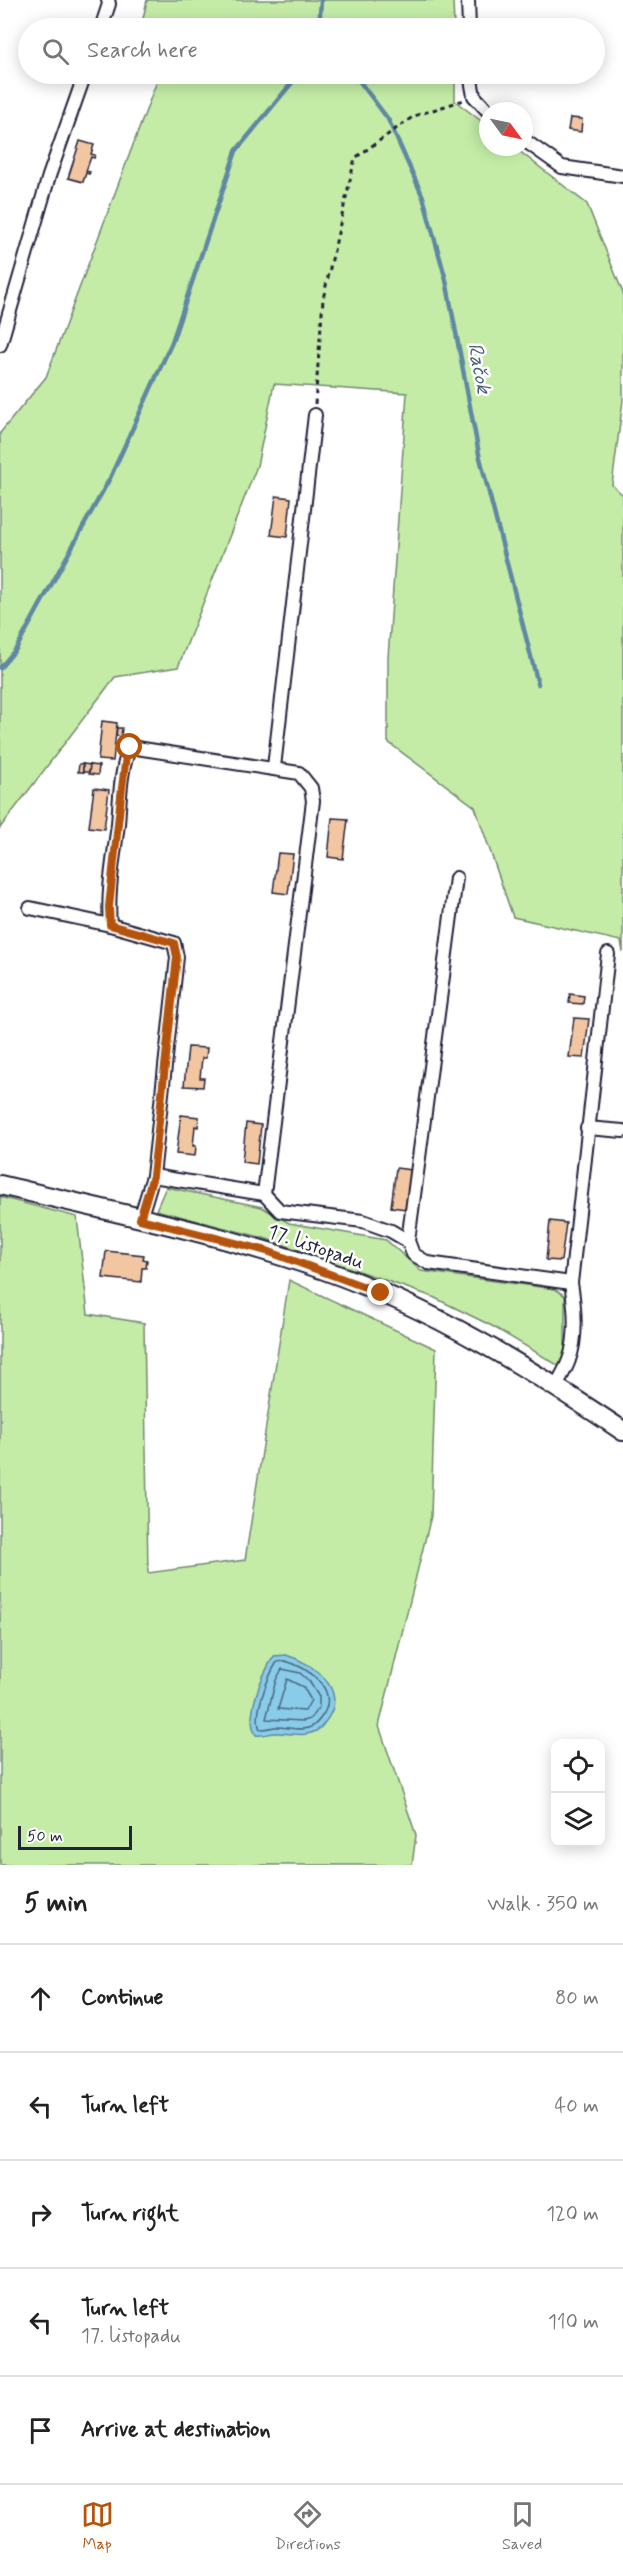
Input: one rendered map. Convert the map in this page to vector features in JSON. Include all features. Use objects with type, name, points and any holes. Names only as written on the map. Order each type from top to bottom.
[{"type":"main road","name":"17. listopadu","points":[[0,1185],[267,1251],[381,1293],[460,1330],[556,1386],[623,1431]]},
{"type":"street","points":[[104,18],[108,0]]},
{"type":"street","points":[[468,0],[469,18]]},
{"type":"street","points":[[0,345],[49,176],[81,84]]},
{"type":"street","points":[[472,84],[474,96],[480,102]]},
{"type":"street","points":[[533,147],[562,167],[623,176]]},
{"type":"street","points":[[274,767],[315,415]]},
{"type":"street","points":[[110,925],[109,907],[121,796],[126,756],[130,747],[274,767],[299,773],[311,788],[313,801],[264,1194]]},
{"type":"street","points":[[456,878],[408,1241],[413,1254],[428,1263],[571,1283]]},
{"type":"street","points":[[30,908],[110,925],[174,943],[177,957],[153,1176],[140,1219]]},
{"type":"street","points":[[556,1386],[570,1359],[573,1340],[576,1309],[571,1283],[608,954]]},
{"type":"street","points":[[587,1128],[623,1131]]},
{"type":"street","points":[[153,1176],[264,1194],[280,1211],[363,1221],[391,1231],[408,1241]]},
{"type":"path","points":[[315,415],[323,299],[355,158],[414,116],[474,96]]},
{"type":"green space","points":[[147,0],[453,0],[454,18],[143,18]]},
{"type":"green space","points":[[156,84],[455,84],[455,101],[479,119],[479,156],[526,156],[587,204],[623,293],[623,400],[612,485],[623,495],[623,952],[621,941],[513,917],[475,807],[388,742],[388,658],[407,393],[274,384],[257,466],[178,667],[115,677],[0,828],[0,433],[46,377]]},
{"type":"green space","points":[[166,1187],[262,1207],[289,1223],[386,1240],[421,1271],[555,1289],[565,1296],[565,1352],[559,1366],[492,1326],[433,1297],[264,1238],[156,1210]]},
{"type":"green space","points":[[0,1197],[77,1217],[88,1314],[144,1323],[148,1573],[245,1560],[289,1280],[436,1349],[431,1516],[379,1726],[416,1835],[412,1865],[0,1865]]},
{"type":"water","points":[[286,1655],[316,1670],[324,1678],[333,1696],[333,1707],[323,1725],[311,1733],[256,1735],[252,1717],[260,1683],[274,1656]]},
{"type":"building","points":[[570,118],[582,119],[581,132],[568,130]]},
{"type":"building","points":[[80,141],[94,145],[91,154],[95,155],[94,158],[91,157],[86,171],[90,172],[86,173],[83,182],[68,178]]},
{"type":"building","points":[[276,496],[291,498],[287,537],[271,535]]},
{"type":"building","points":[[102,721],[117,723],[113,761],[98,760]]},
{"type":"building","points":[[117,728],[122,728],[121,737],[116,736]]},
{"type":"building","points":[[79,764],[83,764],[83,772],[78,772]]},
{"type":"building","points":[[83,764],[90,765],[89,772],[83,772]]},
{"type":"building","points":[[90,765],[99,766],[98,775],[89,774]]},
{"type":"building","points":[[94,788],[109,790],[104,829],[89,827]]},
{"type":"building","points":[[332,818],[348,819],[343,859],[328,857]]},
{"type":"building","points":[[278,853],[293,854],[288,894],[273,892]]},
{"type":"building","points":[[570,994],[584,996],[583,1004],[569,1003]]},
{"type":"building","points":[[574,1018],[589,1019],[584,1058],[569,1057]]},
{"type":"building","points":[[188,1047],[207,1048],[206,1058],[202,1058],[200,1078],[204,1078],[203,1087],[184,1086]]},
{"type":"building","points":[[181,1115],[199,1117],[198,1127],[195,1126],[193,1146],[196,1146],[195,1156],[176,1154]]},
{"type":"building","points":[[246,1123],[261,1125],[257,1164],[242,1162]]},
{"type":"building","points":[[396,1168],[411,1170],[406,1209],[391,1207]]},
{"type":"building","points":[[550,1221],[566,1223],[561,1261],[546,1260]]},
{"type":"building","points":[[106,1251],[144,1255],[143,1259],[147,1260],[146,1268],[142,1268],[141,1282],[103,1278]]},
{"type":"waterway","name":"Račok","points":[[320,18],[321,0]]},
{"type":"waterway","points":[[0,668],[16,649],[110,478],[172,342],[236,151],[291,84]]},
{"type":"waterway","name":"Račok","points":[[362,84],[388,119],[423,197],[446,280],[479,454],[538,684]]},
{"type":"route","points":[[130,747],[126,756],[121,796],[109,907],[110,925],[174,943],[177,957],[153,1176],[140,1219],[267,1251],[381,1293]]}]
